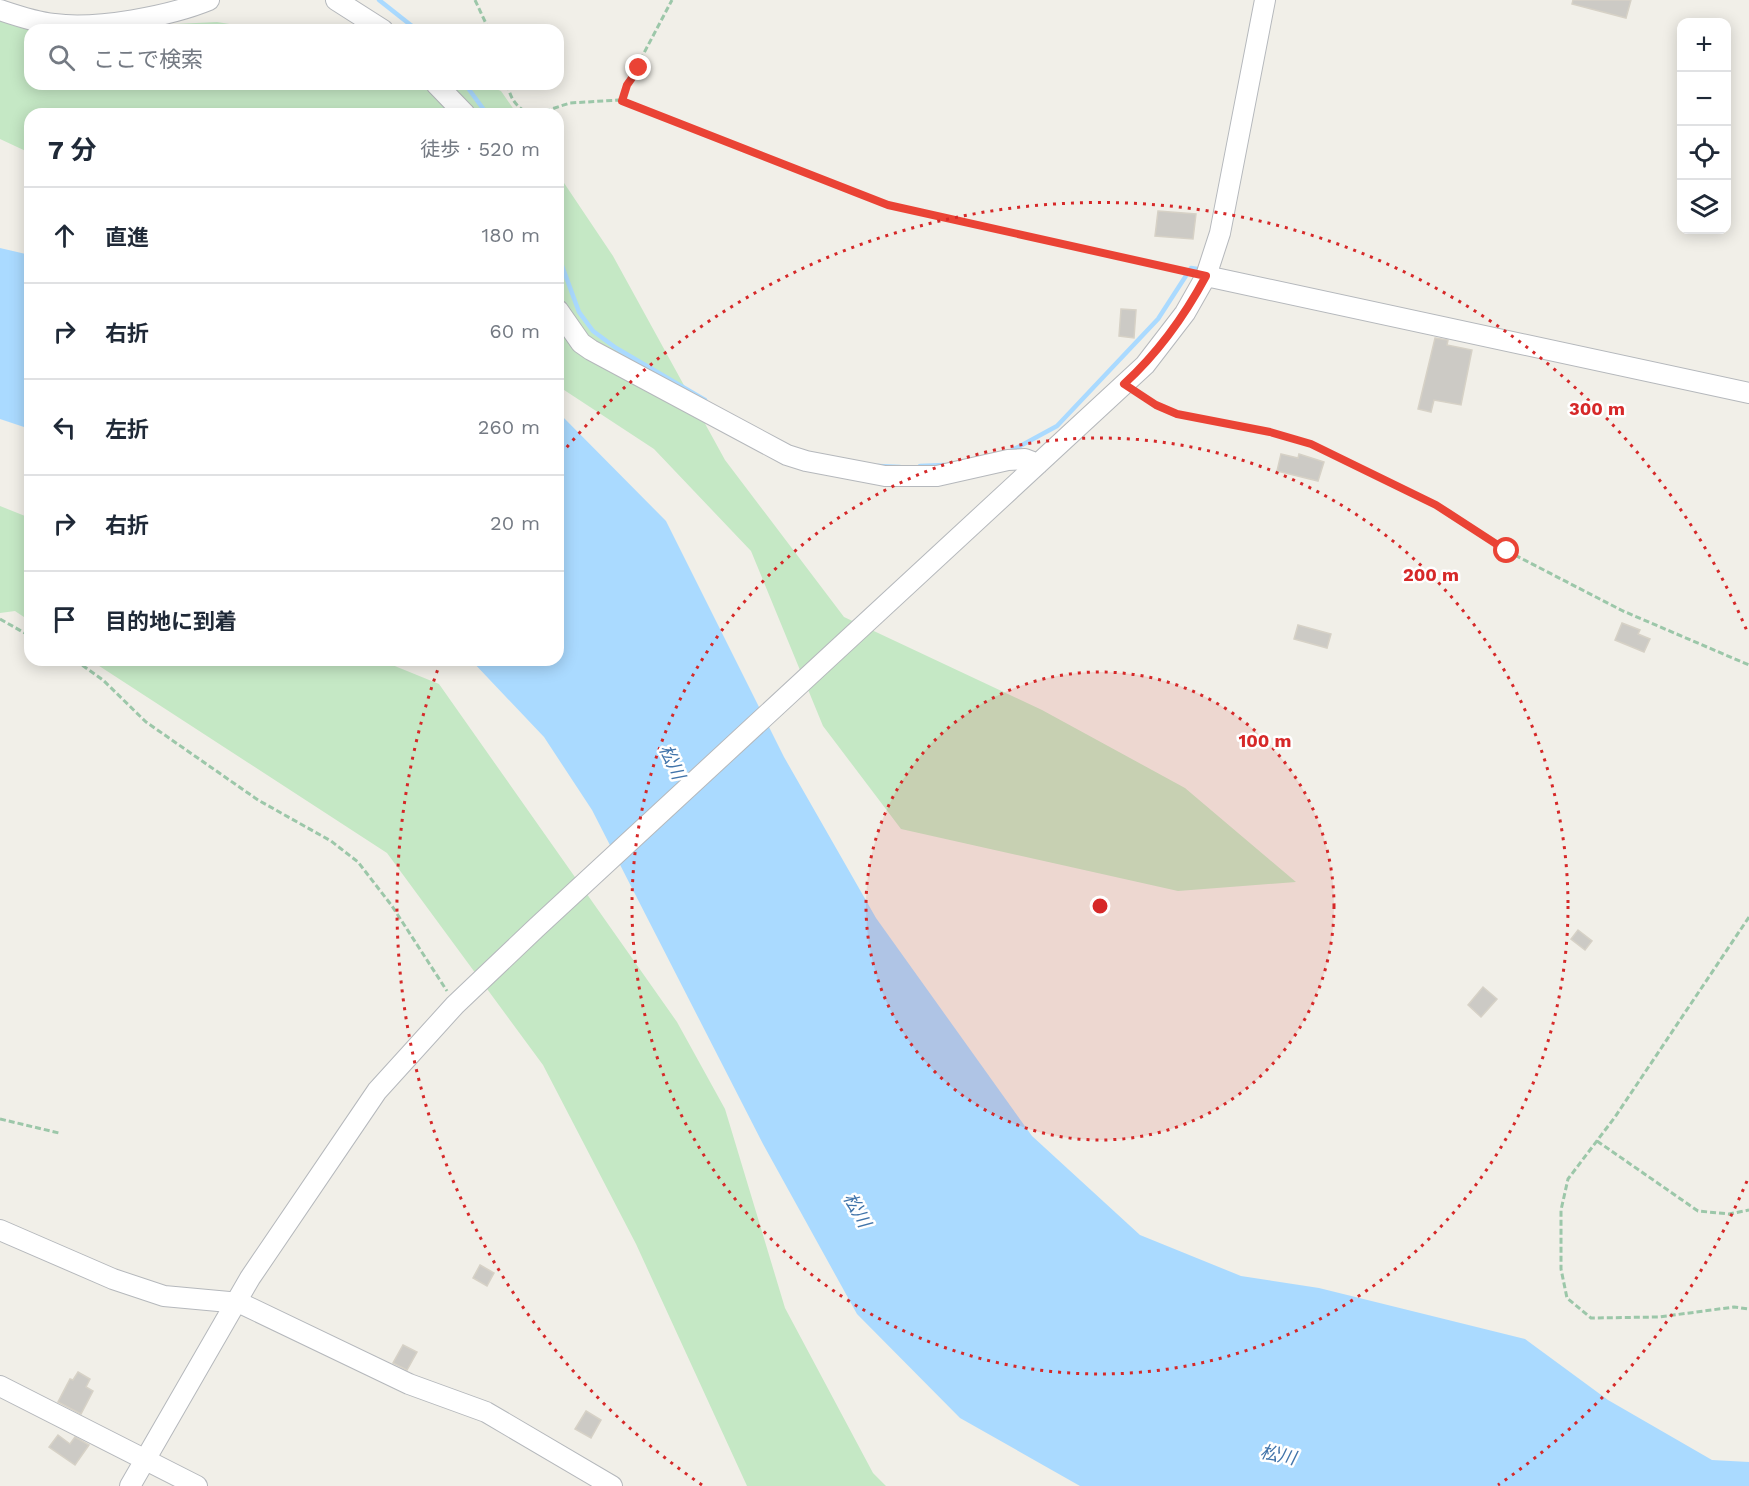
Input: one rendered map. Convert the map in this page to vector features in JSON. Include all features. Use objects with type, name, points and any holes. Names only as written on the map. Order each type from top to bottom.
[{"type":"street","points":[[101,24],[181,10],[209,0]]},
{"type":"street","points":[[336,0],[374,24]]},
{"type":"street","points":[[130,1486],[236,1303],[371,1100],[455,1005],[1145,365],[1185,313],[1206,276],[1220,233],[1265,0]]},
{"type":"street","points":[[0,10],[53,24]]},
{"type":"street","points":[[442,90],[459,108]]},
{"type":"street","points":[[1206,276],[1749,393]]},
{"type":"street","points":[[564,320],[586,347],[787,455],[837,468],[885,476],[937,476],[1008,460],[1025,459],[1038,464]]},
{"type":"street","points":[[0,1230],[51,1255],[164,1296],[236,1303],[409,1384],[486,1412],[612,1486]]},
{"type":"street","points":[[0,1386],[197,1486]]},
{"type":"path","points":[[475,0],[486,24]]},
{"type":"path","points":[[622,101],[627,85],[672,0]]},
{"type":"path","points":[[509,90],[517,106],[521,108]]},
{"type":"path","points":[[554,108],[570,103],[622,101],[888,205],[1206,276]]},
{"type":"path","points":[[1124,384],[1156,405],[1177,414],[1270,432],[1311,444],[1436,505],[1507,551],[1623,611],[1749,665]]},
{"type":"path","points":[[0,619],[24,633]]},
{"type":"path","points":[[84,666],[104,680],[146,722],[258,800],[331,841],[358,862],[392,906],[455,1005]]},
{"type":"path","points":[[1749,916],[1569,1179],[1561,1210],[1561,1269],[1567,1298],[1573,1306],[1591,1318],[1659,1317],[1734,1307],[1749,1310]]},
{"type":"path","points":[[0,1119],[59,1132]]},
{"type":"path","points":[[1597,1141],[1698,1211],[1729,1214],[1749,1210]]},
{"type":"green space","points":[[0,10],[24,24],[24,90],[498,90],[513,108],[24,108],[24,150],[0,139]]},
{"type":"green space","points":[[217,22],[230,24],[175,24]]},
{"type":"green space","points":[[564,183],[613,256],[725,460],[844,617],[1042,710],[1185,788],[1296,882],[1178,891],[901,829],[823,726],[751,551],[654,449],[564,390]]},
{"type":"green space","points":[[0,506],[24,516],[24,617],[15,611],[0,613]]},
{"type":"green space","points":[[99,666],[395,666],[439,684],[677,1022],[725,1109],[785,1308],[873,1473],[886,1486],[747,1486],[636,1244],[543,1065],[387,853]]},
{"type":"water","points":[[0,248],[24,254],[24,427],[0,419]]},
{"type":"water","name":"松川","points":[[564,418],[666,521],[784,757],[876,918],[1032,1136],[1140,1235],[1241,1276],[1319,1288],[1525,1339],[1608,1400],[1712,1460],[1749,1462],[1749,1486],[1080,1486],[960,1418],[857,1314],[763,1144],[592,810],[544,737],[477,666],[564,666]]},
{"type":"building","points":[[1573,0],[1631,0],[1626,18],[1572,4]]},
{"type":"building","points":[[1158,211],[1196,214],[1193,239],[1155,236]]},
{"type":"building","points":[[1121,309],[1136,310],[1134,338],[1119,336]]},
{"type":"building","points":[[1435,338],[1448,340],[1447,345],[1472,350],[1461,405],[1434,400],[1431,412],[1418,409]]},
{"type":"building","points":[[1281,454],[1298,458],[1299,454],[1324,462],[1318,481],[1277,471]]},
{"type":"building","points":[[1622,623],[1640,630],[1638,634],[1650,639],[1644,652],[1615,640]]},
{"type":"building","points":[[1298,625],[1331,634],[1327,648],[1294,639]]},
{"type":"building","points":[[1578,930],[1592,941],[1585,950],[1571,939]]},
{"type":"building","points":[[1483,987],[1497,999],[1481,1017],[1468,1005]]},
{"type":"building","points":[[480,1265],[494,1273],[487,1286],[473,1278]]},
{"type":"building","points":[[403,1345],[417,1352],[407,1370],[393,1363]]},
{"type":"building","points":[[78,1372],[90,1379],[86,1387],[93,1391],[81,1414],[58,1402],[70,1379],[73,1380]]},
{"type":"building","points":[[586,1411],[601,1420],[591,1438],[575,1429]]},
{"type":"building","points":[[58,1435],[70,1444],[75,1437],[89,1445],[75,1465],[49,1447]]},
{"type":"waterway","points":[[379,0],[409,24]]},
{"type":"waterway","points":[[469,90],[483,108]]},
{"type":"waterway","points":[[1009,452],[1057,426],[1158,319],[1191,268],[1204,270]]},
{"type":"waterway","points":[[564,271],[579,312],[593,331],[616,348],[705,400]]},
{"type":"waterway","points":[[920,466],[945,465]]},
{"type":"waterway","points":[[878,466],[900,467]]},
{"type":"route","points":[[639,68],[627,85],[622,101],[888,205],[1206,276],[1185,313],[1145,365],[1124,384],[1156,405],[1177,414],[1284,435],[1311,444],[1436,505],[1507,551]]}]
